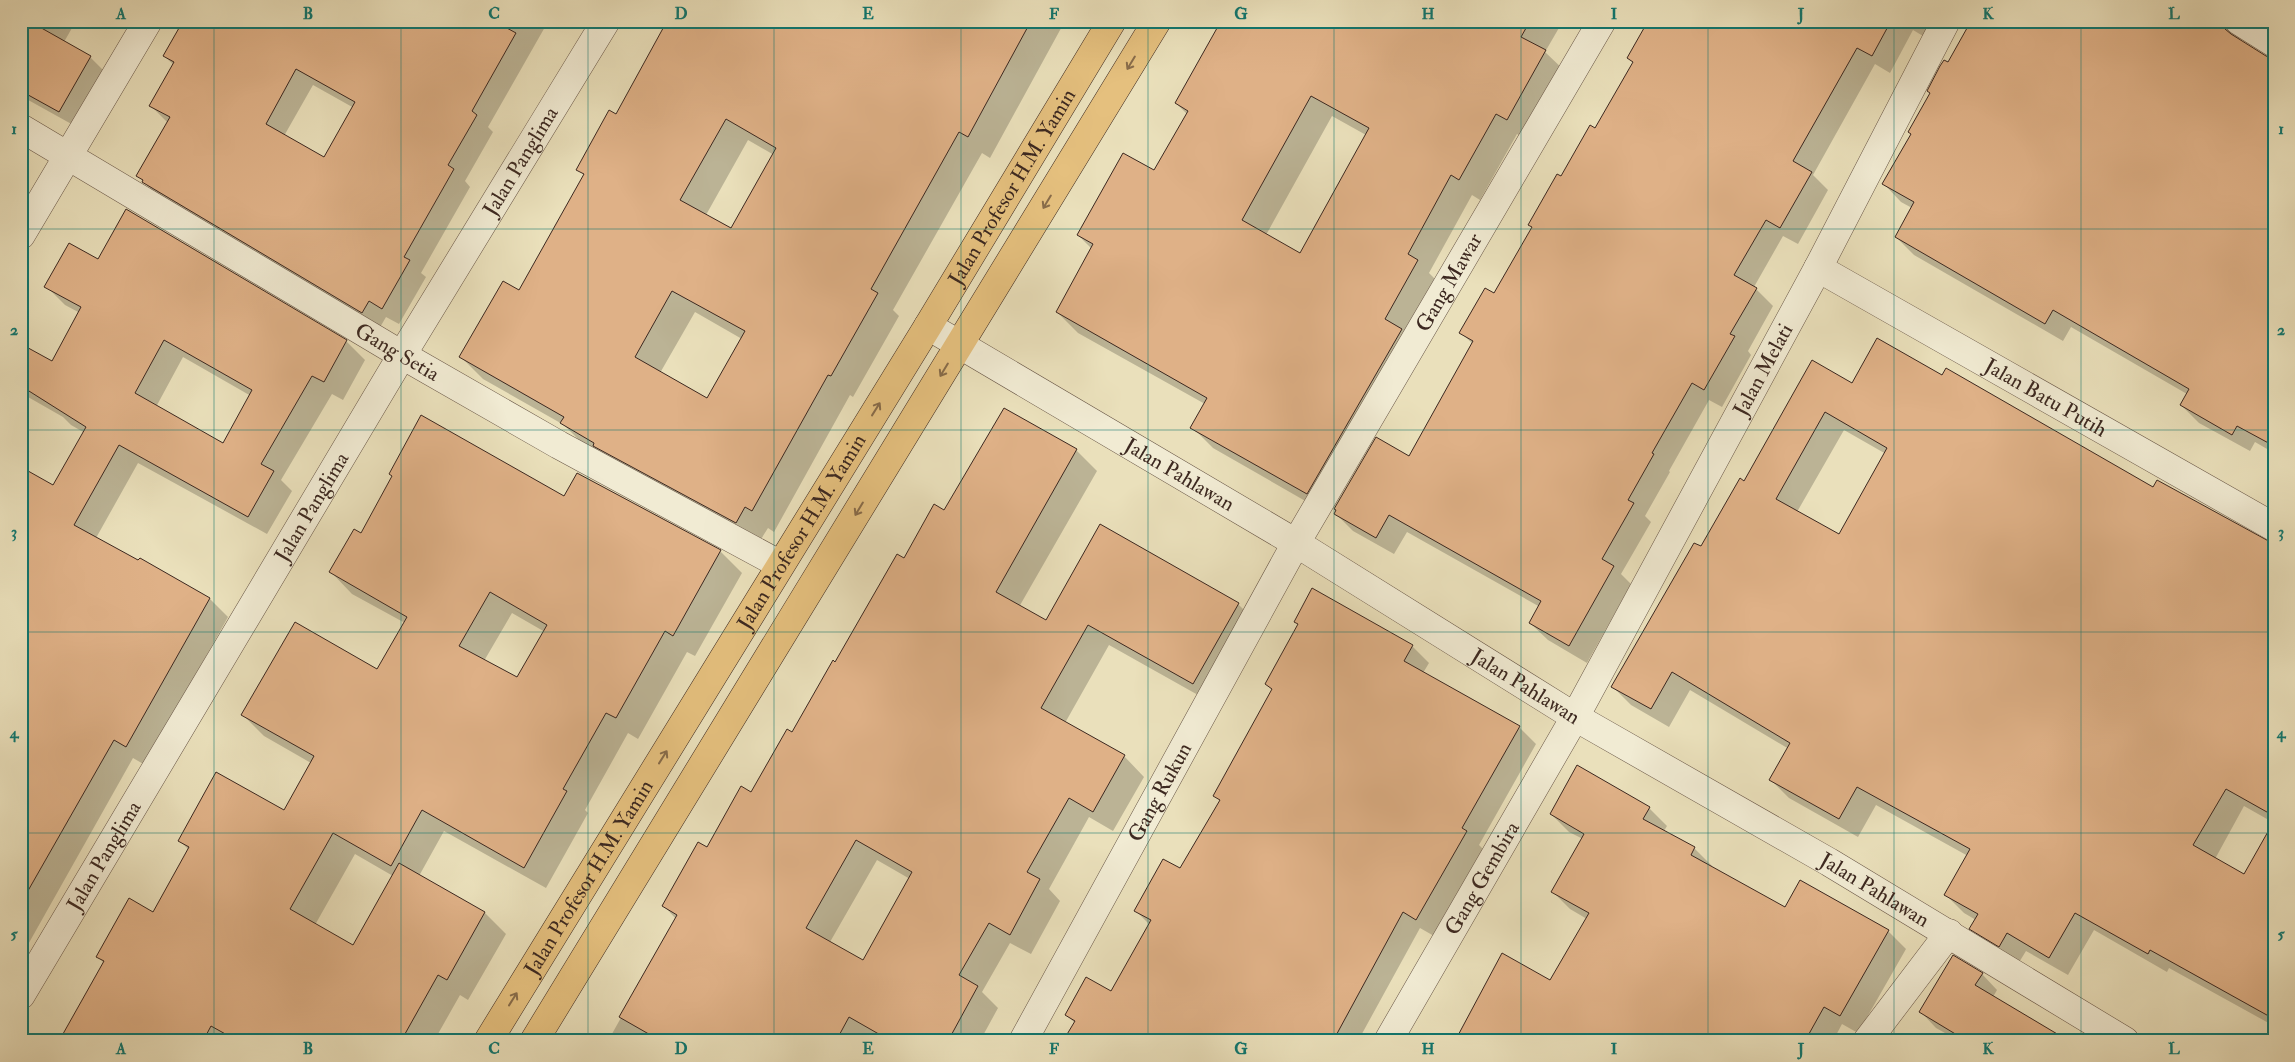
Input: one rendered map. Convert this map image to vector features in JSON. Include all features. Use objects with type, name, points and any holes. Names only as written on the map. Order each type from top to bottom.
[{"type":"main road","name":"Jalan Profesor H.M. Yamin","points":[[488,1041],[779,564],[928,326],[1112,21]]},
{"type":"main road","name":"Jalan Profesor H.M. Yamin","points":[[534,1041],[1156,21]]},
{"type":"street","points":[[21,235],[70,156],[148,21]]},
{"type":"street","name":"Jalan Panglima","points":[[21,995],[402,356],[606,21]]},
{"type":"street","name":"Gang Mawar","points":[[1296,543],[1602,21]]},
{"type":"street","name":"Jalan Melati","points":[[1575,717],[1818,268],[1946,21]]},
{"type":"street","points":[[2239,21],[2274,43]]},
{"type":"street","name":"Gang Setia","points":[[21,128],[402,356],[558,445],[779,564]]},
{"type":"street","name":"Jalan Batu Putih","points":[[1818,268],[2274,527]]},
{"type":"street","name":"Jalan Pahlawan","points":[[928,326],[1296,543],[1575,717],[1830,862],[2125,1041]]},
{"type":"street","name":"Gang Rukun","points":[[1023,1041],[1296,543]]},
{"type":"street","name":"Gang Gembira","points":[[1388,1041],[1575,717]]},
{"type":"street","points":[[1867,1041],[1949,933]]},
{"type":"building","points":[[21,21],[29,21],[91,56],[59,112],[21,91]]},
{"type":"building","points":[[183,21],[494,21],[516,33],[472,111],[477,115],[448,165],[454,169],[404,257],[410,260],[382,309],[369,301],[362,313],[142,182],[143,180],[136,176],[170,117],[149,106],[174,62],[163,56]],"holes":[[[296,69],[355,102],[324,157],[266,124]]]},
{"type":"building","points":[[667,21],[1031,21],[968,137],[959,132],[871,289],[878,293],[831,376],[828,375],[752,511],[745,507],[736,523],[593,446],[594,443],[560,423],[564,417],[459,357],[503,281],[519,290],[584,174],[576,170],[609,110],[616,114]],"holes":[[[726,119],[776,148],[731,228],[680,200]],[[672,291],[745,331],[707,398],[635,357]]]},
{"type":"building","points":[[1221,21],[1530,21],[1521,37],[1546,50],[1507,120],[1496,114],[1459,180],[1451,175],[1408,254],[1418,260],[1385,319],[1402,329],[1307,494],[1190,428],[1207,398],[1056,312],[1093,244],[1077,235],[1123,153],[1154,170],[1188,111],[1175,103]],"holes":[[[1311,96],[1369,128],[1300,253],[1242,220]]]},
{"type":"building","points":[[1648,21],[1891,21],[1872,56],[1857,48],[1793,161],[1812,172],[1780,228],[1766,220],[1734,275],[1757,288],[1730,334],[1735,336],[1704,390],[1692,383],[1652,453],[1654,454],[1628,500],[1634,503],[1602,559],[1614,566],[1569,646],[1529,623],[1541,601],[1389,515],[1376,538],[1334,514],[1336,510],[1334,509],[1376,437],[1409,456],[1473,341],[1459,333],[1485,288],[1494,293],[1532,227],[1528,225],[1557,174],[1561,176],[1590,125],[1595,128],[1633,62],[1627,58]]},
{"type":"building","points":[[1971,21],[2224,21],[2225,29],[2231,34],[2274,59],[2274,446],[2237,426],[2232,435],[2180,405],[2189,389],[2053,310],[2045,324],[1895,237],[1914,202],[1882,184],[1911,134],[1908,132],[1930,93],[1927,91],[1940,66],[1944,60],[1948,62]]},
{"type":"building","points":[[126,209],[347,340],[324,382],[312,376],[261,464],[274,471],[248,517],[119,445],[74,525],[138,560],[140,558],[210,598],[126,747],[114,740],[21,903],[21,467],[53,485],[86,427],[21,386],[21,344],[52,361],[81,307],[44,287],[69,243],[98,259]],"holes":[[[164,340],[252,390],[223,443],[135,393]]]},
{"type":"building","points":[[1877,338],[1942,375],[1946,368],[2153,487],[2157,480],[2274,544],[2274,816],[2226,789],[2193,845],[2244,874],[2274,821],[2274,1019],[2150,950],[2148,954],[2075,913],[2049,958],[2007,933],[1999,947],[1969,929],[1978,914],[1944,895],[1970,849],[1857,787],[1839,819],[1769,780],[1790,743],[1672,672],[1651,709],[1611,687],[1694,543],[1701,546],[1740,478],[1744,481],[1812,360],[1852,383]],"holes":[[[1825,412],[1887,448],[1839,534],[1776,499]]]},
{"type":"building","points":[[1004,408],[1077,449],[996,592],[1046,620],[1100,524],[1239,603],[1193,684],[1088,625],[1041,708],[1125,755],[1093,812],[1069,798],[1027,872],[1040,879],[1010,935],[989,923],[959,975],[978,986],[948,1041],[891,1041],[849,1017],[836,1041],[661,1041],[619,1017],[677,915],[662,906],[698,842],[707,847],[741,786],[751,792],[787,729],[792,732],[833,660],[835,662],[897,554],[904,558],[934,504],[944,510]],"holes":[[[856,840],[912,872],[863,960],[806,928]]]},
{"type":"building","points":[[421,415],[564,496],[577,473],[721,550],[673,636],[665,631],[616,718],[606,713],[563,789],[567,791],[524,868],[422,810],[391,866],[333,833],[290,909],[353,945],[399,863],[485,912],[447,980],[438,975],[401,1041],[238,1041],[211,1026],[203,1041],[59,1041],[104,961],[96,957],[129,898],[153,912],[189,847],[178,841],[216,772],[284,810],[314,756],[241,715],[295,622],[377,669],[407,617],[329,572],[354,529],[361,533],[392,476],[389,474]],"holes":[[[490,592],[547,625],[517,677],[459,646]]]},
{"type":"building","points":[[1312,588],[1413,645],[1404,661],[1520,726],[1462,828],[1467,831],[1416,920],[1403,912],[1333,1041],[1063,1041],[1075,1021],[1065,1015],[1086,977],[1111,991],[1151,920],[1134,911],[1163,859],[1180,868],[1220,800],[1213,796],[1272,689],[1265,684],[1298,624],[1294,622]]},
{"type":"building","points":[[1577,765],[1650,807],[1643,819],[1695,847],[1691,855],[1785,907],[1800,880],[1889,930],[1840,1016],[1824,1007],[1805,1041],[1455,1041],[1502,953],[1550,980],[1589,913],[1551,892],[1584,834],[1550,814]]},
{"type":"building","points":[[1953,955],[1983,973],[1975,985],[2069,1041],[1967,1041],[1919,1012]]}]
